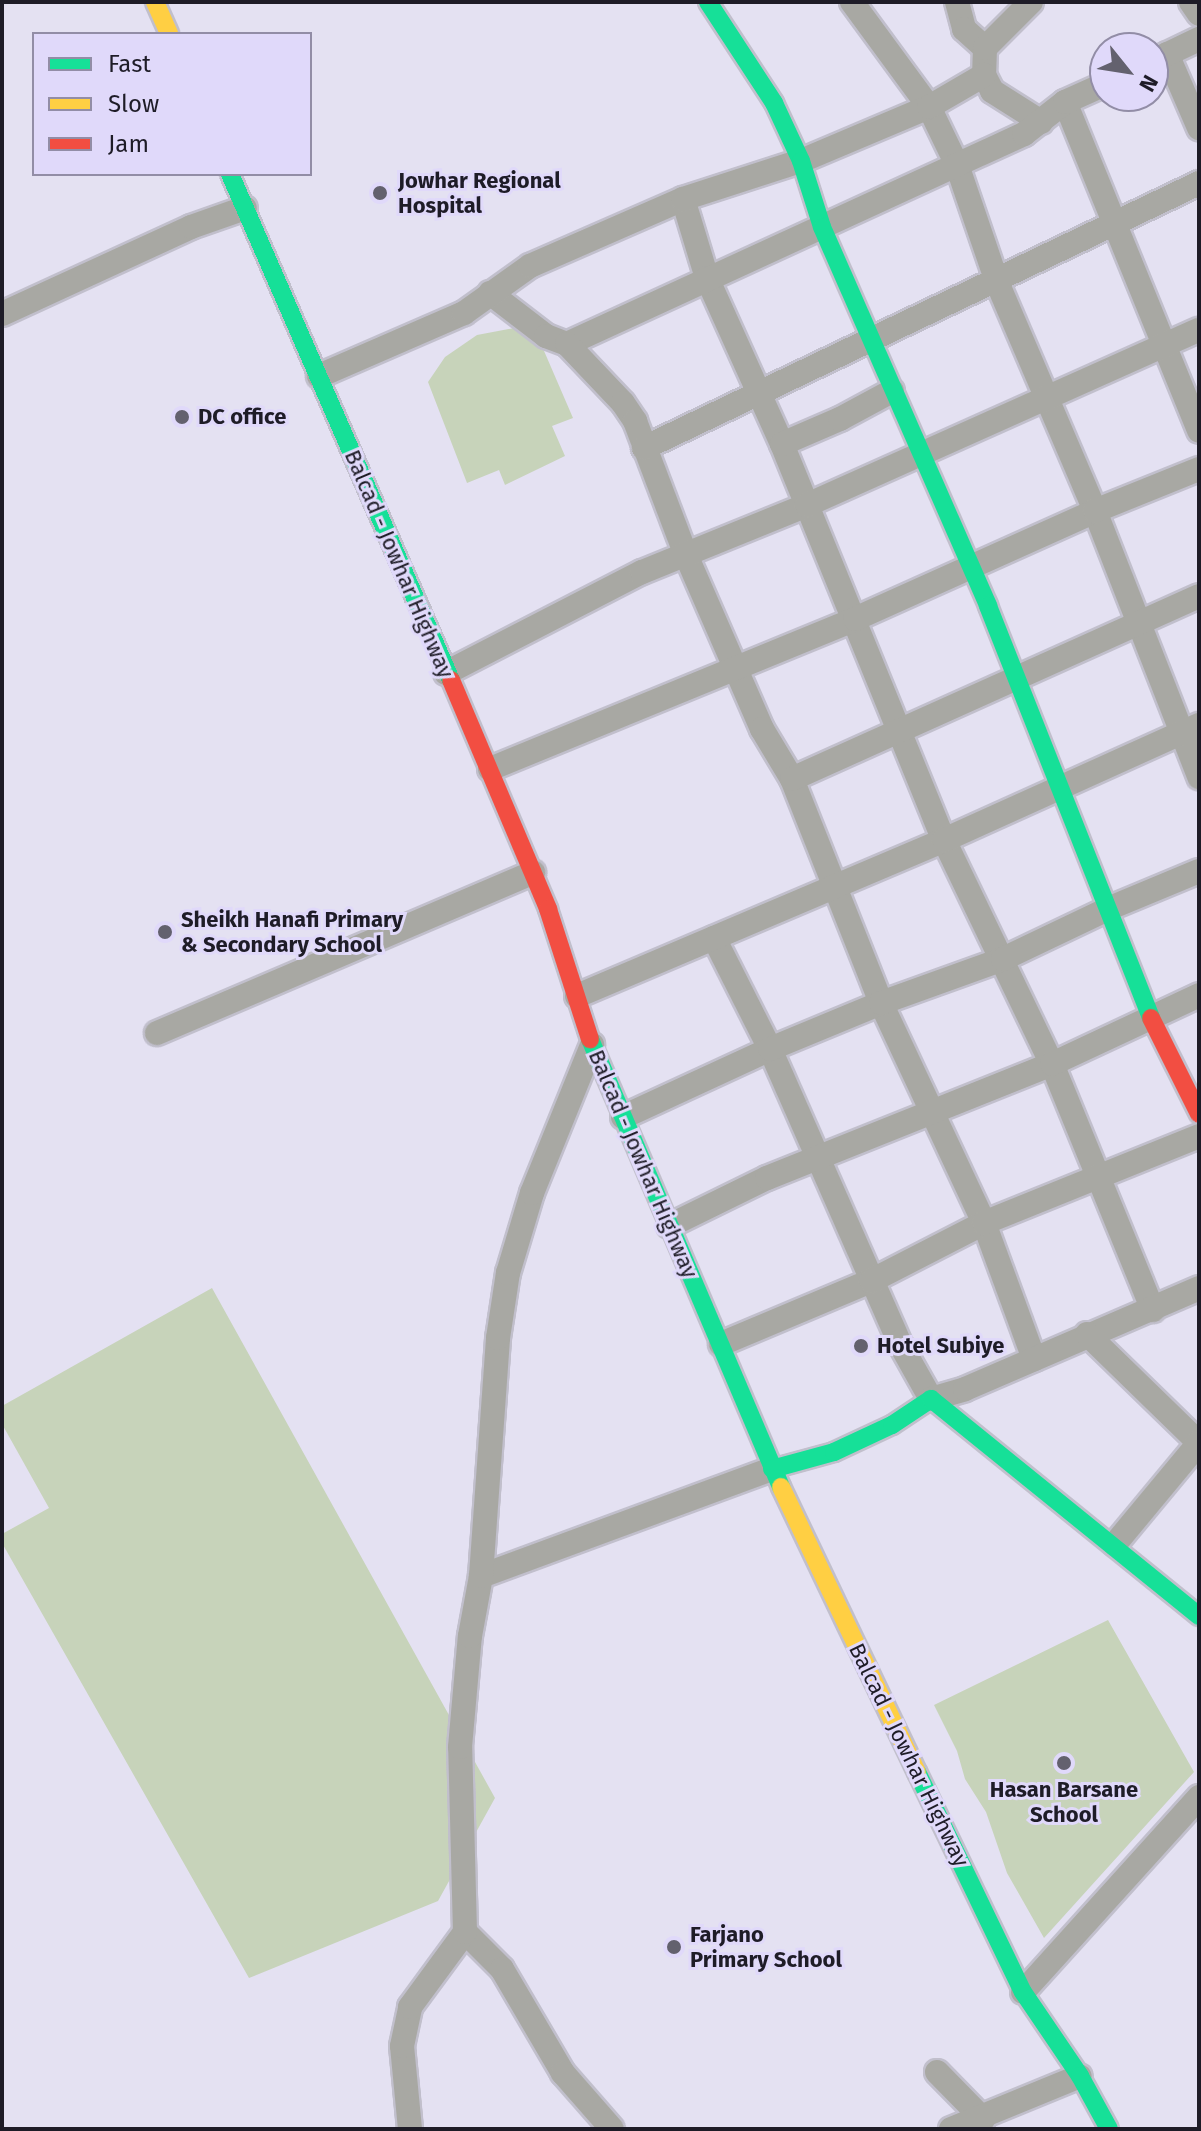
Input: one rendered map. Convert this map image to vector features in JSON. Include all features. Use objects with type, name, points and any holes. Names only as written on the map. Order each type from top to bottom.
[{"type":"main road","points":[[155,2],[168,32]]},
{"type":"main road","points":[[708,2],[774,103],[801,161],[822,227],[869,341],[971,568],[1058,788],[1110,908],[1150,1016],[1199,1114]]},
{"type":"main road","name":"Balcad - Jowhar Highway","points":[[231,176],[490,769],[533,873],[592,1045],[772,1469],[1023,1992],[1080,2076],[1109,2129]]},
{"type":"main road","points":[[772,1469],[834,1452],[892,1425],[931,1399],[1115,1544],[1199,1616]]},
{"type":"street","points":[[852,2],[929,107],[957,165],[997,282],[1095,511],[1138,623],[1190,729],[1199,777]]},
{"type":"street","points":[[957,2],[964,29],[985,48]]},
{"type":"street","points":[[1031,2],[985,48],[984,75],[992,91],[1041,122]]},
{"type":"street","points":[[1191,2],[1199,14]]},
{"type":"street","points":[[1169,54],[1199,39]]},
{"type":"street","points":[[1169,74],[1199,128]]},
{"type":"street","points":[[319,376],[464,313],[530,266],[683,199],[801,161],[929,107],[984,75]]},
{"type":"street","points":[[567,344],[1024,134],[1065,102],[1089,91]]},
{"type":"street","points":[[1065,102],[1117,223],[1165,344],[1173,373],[1199,431]]},
{"type":"street","points":[[644,448],[1199,183]]},
{"type":"street","points":[[683,199],[707,278],[782,444],[944,840],[1052,1064],[1087,1156],[1099,1176],[1153,1310]]},
{"type":"street","points":[[2,314],[191,227],[245,208]]},
{"type":"street","points":[[490,293],[546,336],[567,344],[623,403],[635,421],[686,555],[762,729],[792,779],[881,1003],[984,1223],[1034,1359]]},
{"type":"street","points":[[446,673],[642,572],[807,505],[1046,395],[1199,330]]},
{"type":"street","points":[[782,444],[840,419],[892,391]]},
{"type":"street","points":[[490,769],[855,619],[1095,511],[1199,469]]},
{"type":"street","points":[[792,779],[1199,596]]},
{"type":"street","points":[[577,996],[944,840],[1190,729]]},
{"type":"street","points":[[623,1117],[770,1049],[881,1003],[1003,959],[1110,908],[1199,871]]},
{"type":"street","points":[[157,1033],[533,873]]},
{"type":"street","points":[[714,938],[770,1049],[918,1381],[931,1399],[965,1389],[1199,1288]]},
{"type":"street","points":[[669,1226],[816,1158],[1052,1064],[1199,995]]},
{"type":"street","points":[[410,2129],[402,2046],[410,2007],[465,1932],[460,1747],[470,1636],[481,1576],[498,1338],[508,1273],[532,1193],[592,1045]]},
{"type":"street","points":[[721,1344],[871,1281],[984,1223],[1199,1136]]},
{"type":"street","points":[[1087,1334],[1199,1443],[1115,1544]]},
{"type":"street","points":[[481,1576],[772,1469]]},
{"type":"street","points":[[1023,1992],[1199,1797]]},
{"type":"street","points":[[465,1932],[502,1969],[563,2073],[612,2129]]},
{"type":"street","points":[[937,2072],[983,2119]]},
{"type":"street","points":[[951,2129],[983,2119],[1080,2076]]},
{"type":"green space","points":[[514,328],[538,337],[573,418],[552,426],[565,456],[505,485],[499,470],[467,483],[428,382],[445,357],[477,335]]},
{"type":"green space","points":[[212,1288],[495,1798],[438,1901],[249,1978],[2,1543],[2,1534],[49,1508],[2,1424],[2,1406]]},
{"type":"green space","points":[[1108,1620],[1194,1772],[1044,1938],[1007,1873],[986,1812],[965,1779],[957,1751],[934,1705]]},
{"type":"traffic: fast","points":[[708,2],[774,103],[801,161],[822,227],[988,606],[1151,1018]]},
{"type":"traffic: fast","points":[[231,176],[451,680]]},
{"type":"traffic: fast","points":[[590,1039],[781,1487]]},
{"type":"traffic: fast","points":[[772,1469],[834,1452],[892,1425],[931,1399],[1199,1616]]},
{"type":"traffic: fast","points":[[917,1772],[1023,1992],[1080,2076],[1109,2129]]},
{"type":"traffic: slow","points":[[155,2],[168,32]]},
{"type":"traffic: slow","points":[[781,1487],[917,1772]]},
{"type":"traffic: jam","points":[[451,680],[548,909],[590,1039]]},
{"type":"traffic: jam","points":[[1151,1018],[1199,1114]]},
{"type":"place","name":"Jowhar Regional Hospital","points":[[380,193]]},
{"type":"place","name":"DC office","points":[[182,417]]},
{"type":"place","name":"Sheikh Hanafi Primary & Secondary School","points":[[165,932]]},
{"type":"place","name":"Hotel Subiye","points":[[861,1346]]},
{"type":"place","name":"Hasan Barsane School","points":[[1064,1763]]},
{"type":"place","name":"Farjano Primary School","points":[[674,1947]]}]
